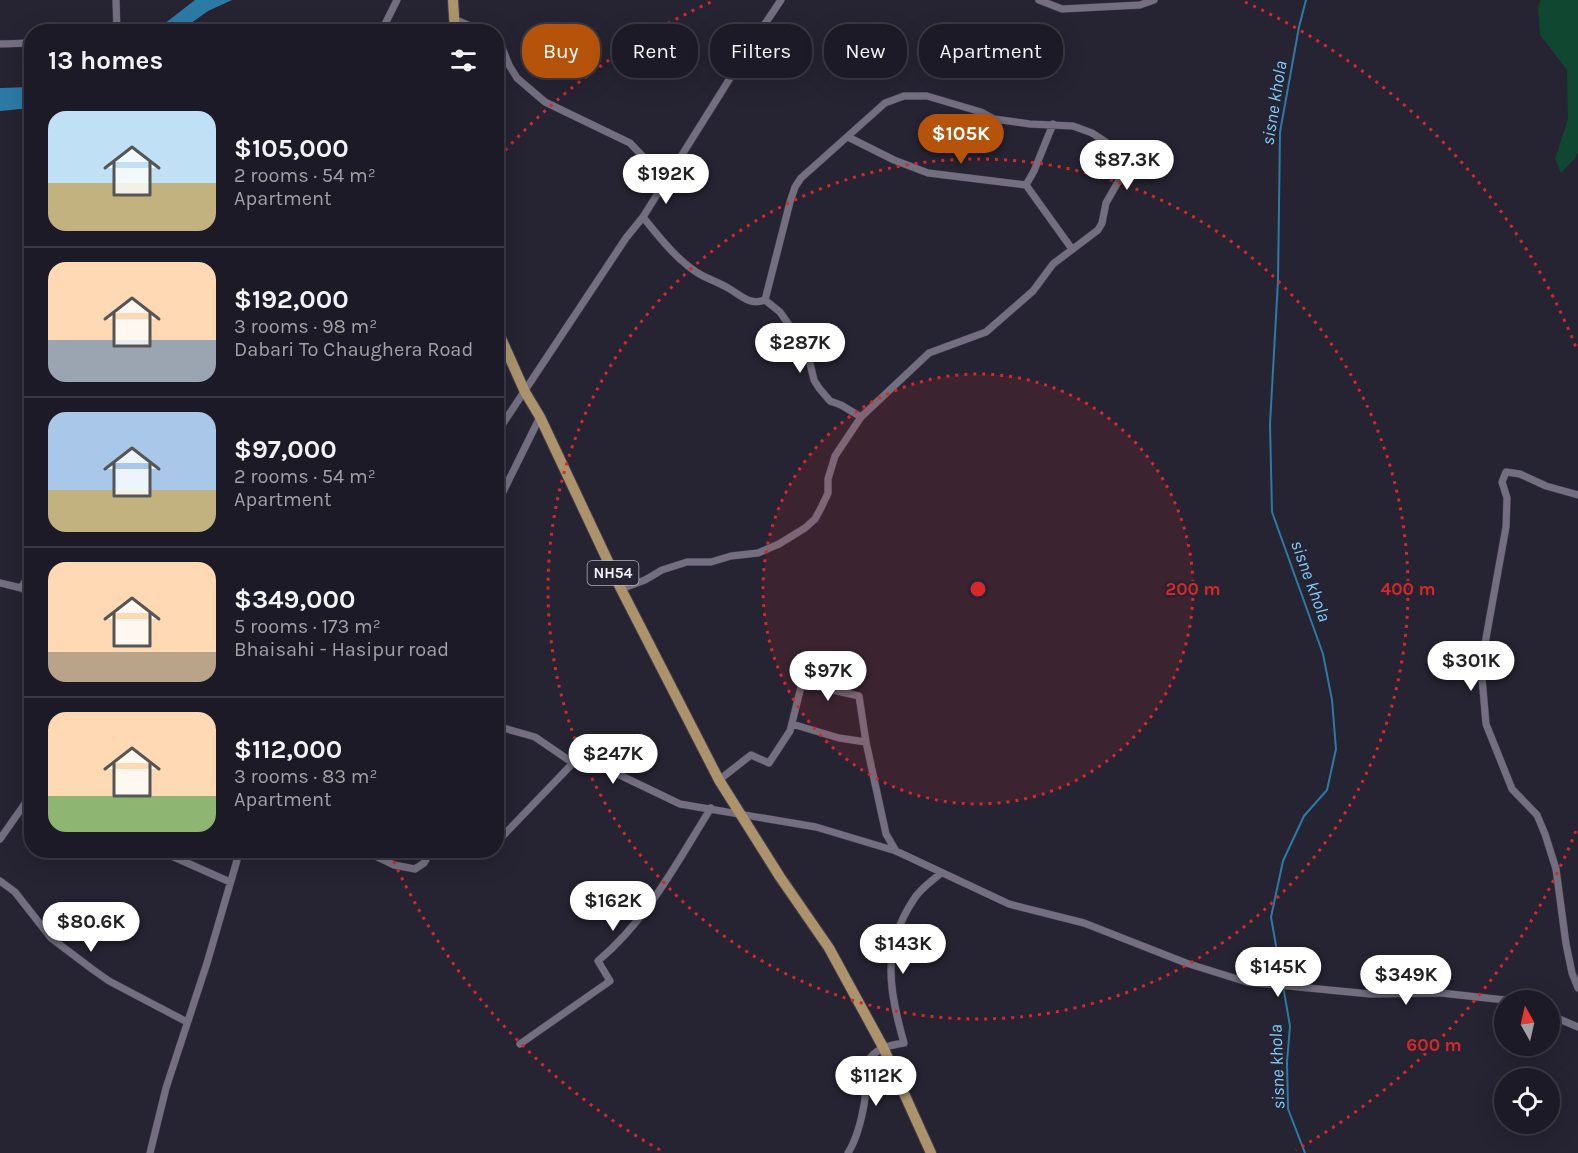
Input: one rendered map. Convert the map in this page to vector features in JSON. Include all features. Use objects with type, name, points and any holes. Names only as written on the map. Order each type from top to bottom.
[{"type":"main road","points":[[453,0],[454,24]]},
{"type":"main road","name":"NH54","points":[[504,345],[621,588],[719,780],[780,877],[824,940],[882,1047],[931,1153]]},
{"type":"street","points":[[116,0],[117,24]]},
{"type":"street","points":[[385,24],[397,0]]},
{"type":"street","points":[[504,422],[626,237],[643,217],[753,40],[781,0]]},
{"type":"street","points":[[1038,0],[1062,9],[1140,5],[1154,0]]},
{"type":"street","points":[[454,19],[466,24]]},
{"type":"street","points":[[0,44],[24,43]]},
{"type":"street","points":[[504,51],[517,78],[545,102],[630,143],[648,162],[670,174]]},
{"type":"street","points":[[621,588],[687,562],[711,562],[731,556],[758,553],[779,544],[805,528],[815,519],[828,494],[828,479],[835,456],[861,417],[929,352],[986,332],[1033,291],[1053,264],[1098,230],[1102,223],[1106,203],[1118,182],[1122,154],[1092,133],[1073,126],[1030,124],[994,119],[981,112],[927,96],[904,96],[885,103],[810,169],[795,187],[765,300]]},
{"type":"street","points":[[1026,185],[1053,124]]},
{"type":"street","points":[[848,137],[894,160],[928,173],[1026,185],[1072,249]]},
{"type":"street","points":[[643,217],[662,240],[701,275],[748,301],[765,300]]},
{"type":"street","points":[[765,300],[780,312],[800,334],[814,380],[824,395],[830,401],[861,417]]},
{"type":"street","points":[[504,490],[540,417]]},
{"type":"street","points":[[1578,495],[1546,486],[1520,474],[1506,472],[1502,482],[1507,498],[1506,527],[1481,666],[1486,724],[1491,740],[1512,789],[1537,815],[1556,869],[1566,944],[1572,973],[1578,988]]},
{"type":"street","points":[[0,583],[24,590]]},
{"type":"street","points":[[21,588],[24,583]]},
{"type":"street","points":[[719,780],[752,755],[769,763],[790,731],[802,683],[860,696],[866,742],[886,834],[896,851]]},
{"type":"street","points":[[792,724],[839,738],[866,742]]},
{"type":"street","points":[[504,728],[535,737],[573,763],[605,768],[680,804],[816,827],[896,851],[1009,904],[1084,922],[1186,963],[1247,982],[1370,994],[1440,993],[1494,999]]},
{"type":"street","points":[[504,835],[573,763]]},
{"type":"street","points":[[0,839],[24,806]]},
{"type":"street","points":[[520,1044],[610,981],[598,961],[636,925],[658,895],[711,808]]},
{"type":"street","points":[[176,858],[230,882]]},
{"type":"street","points":[[150,1153],[166,1088],[238,858]]},
{"type":"street","points":[[380,858],[394,865],[415,869],[427,858]]},
{"type":"street","points":[[848,1153],[860,1126],[869,1059],[882,1047],[904,1043],[890,987],[891,951],[899,927],[915,897],[941,873]]},
{"type":"street","points":[[0,881],[15,892],[51,938],[92,969],[109,981],[188,1022]]},
{"type":"street","points":[[1560,1019],[1578,1027]]},
{"type":"green space","points":[[1541,0],[1578,0],[1578,153],[1561,173],[1555,159],[1568,119],[1567,70],[1540,35],[1538,6]]},
{"type":"water","points":[[195,0],[232,0],[208,11],[190,24],[164,24]]},
{"type":"water","points":[[24,87],[24,109],[0,111],[0,88]]},
{"type":"waterway","name":"sisne khola","points":[[1305,1153],[1288,1109],[1287,1062],[1290,1026],[1271,917],[1283,861],[1304,816],[1327,790],[1336,749],[1332,700],[1323,654],[1272,512],[1270,424],[1278,281],[1280,132],[1306,0]]}]
